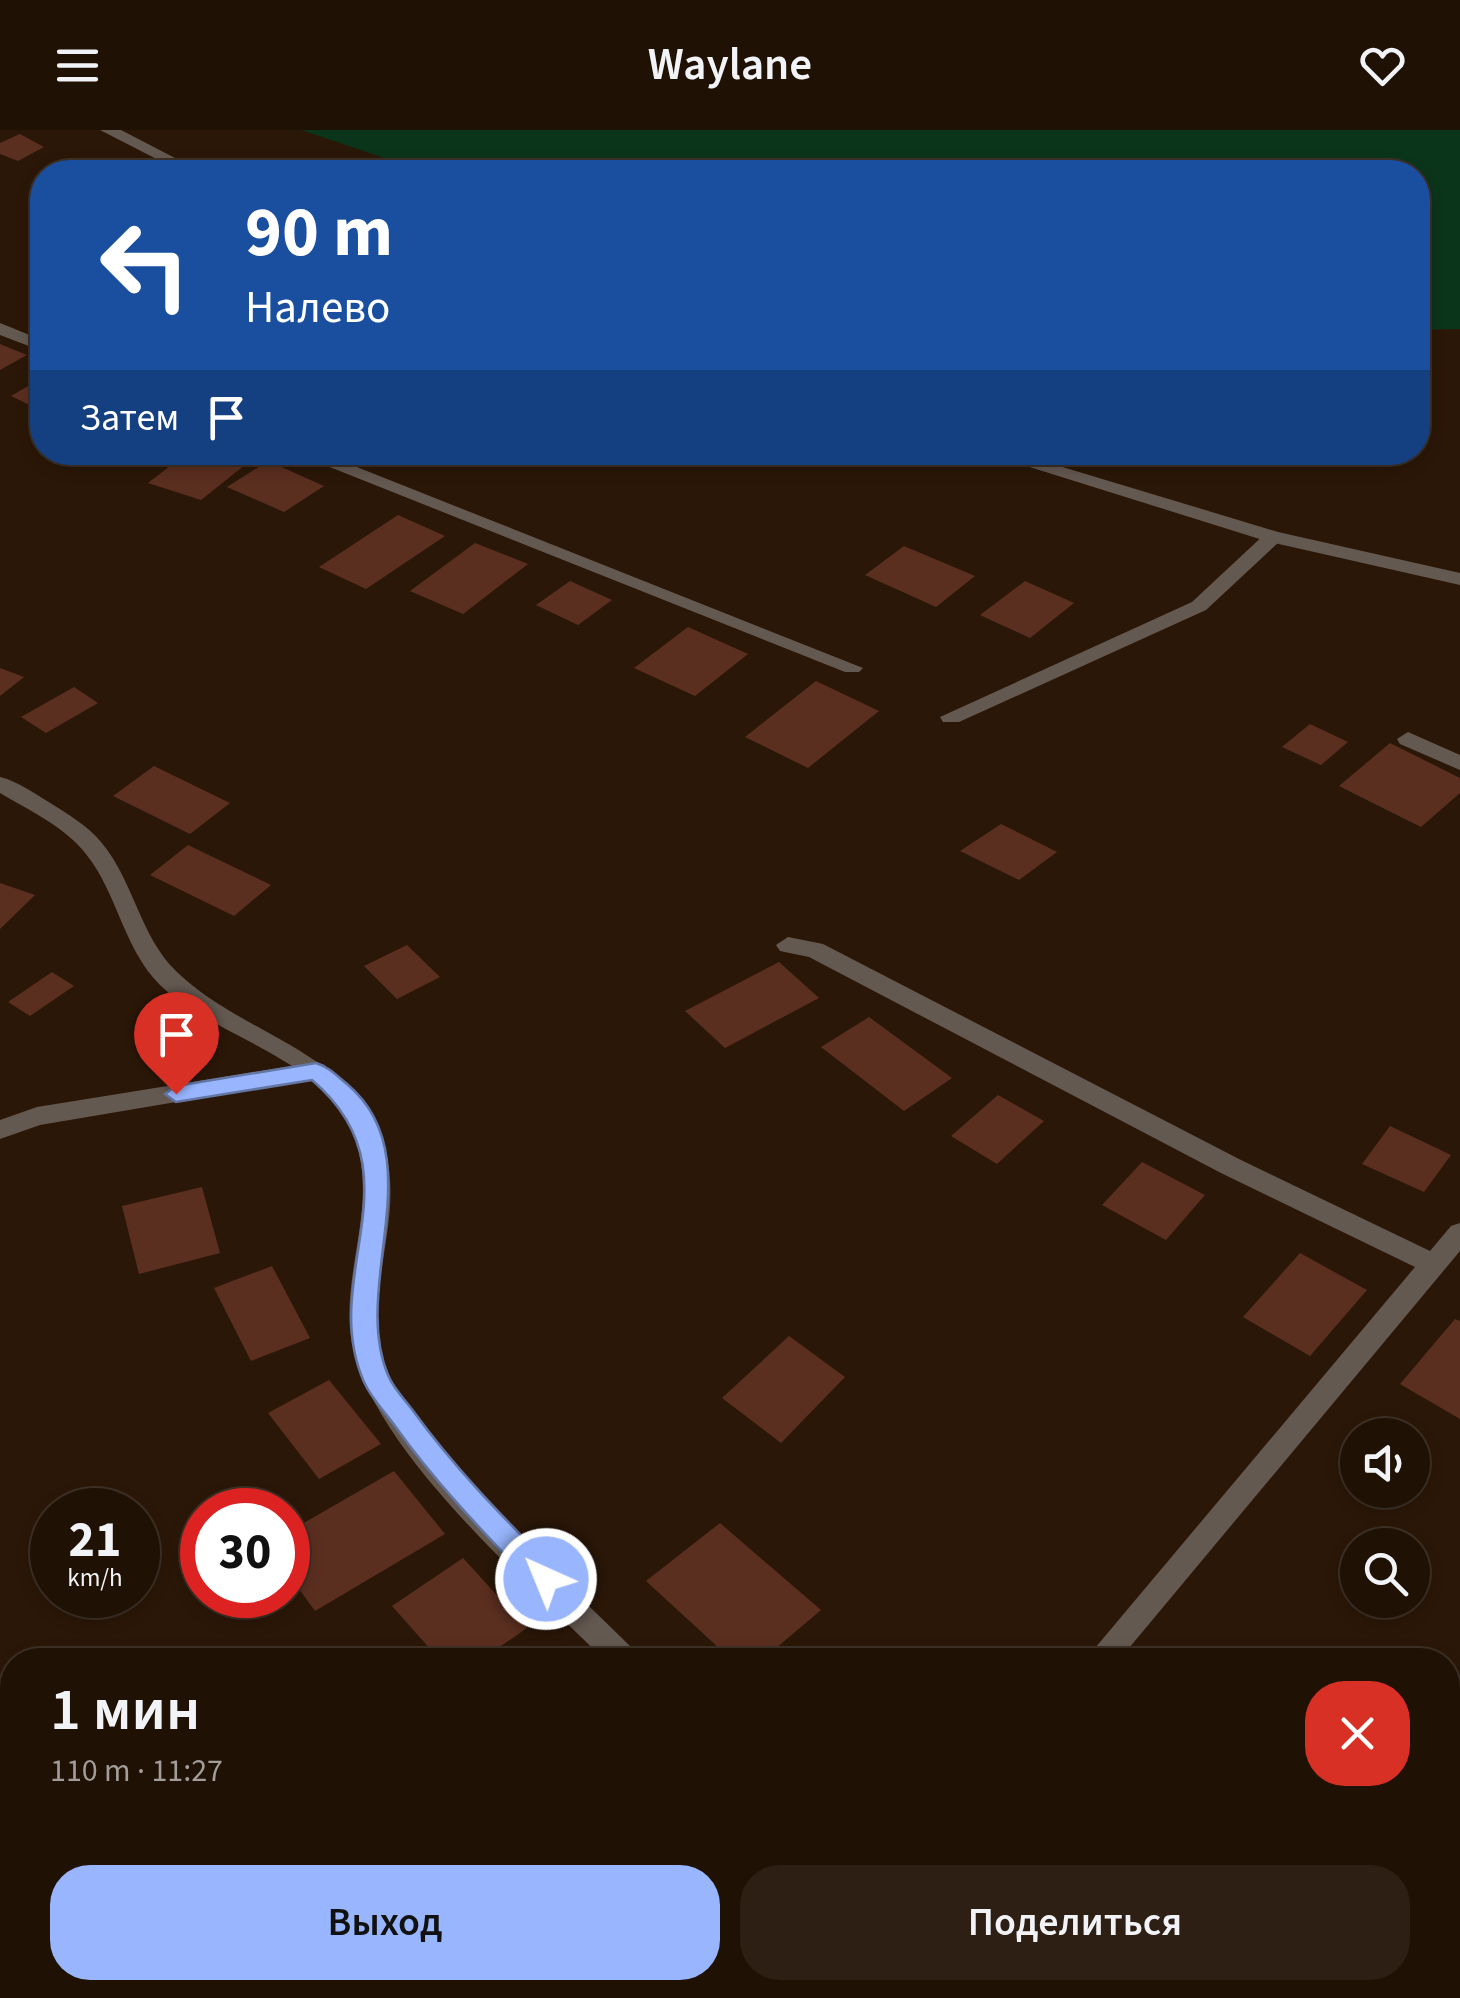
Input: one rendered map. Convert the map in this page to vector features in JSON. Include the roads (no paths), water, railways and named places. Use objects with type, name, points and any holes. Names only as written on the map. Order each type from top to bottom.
[{"type":"street","points":[[108,130],[169,160]]},
{"type":"street","points":[[0,328],[30,341]]},
{"type":"street","points":[[333,465],[852,668]]},
{"type":"street","points":[[1035,465],[1273,536],[1460,579]]},
{"type":"street","points":[[952,717],[1199,606],[1273,536]]},
{"type":"street","points":[[1408,739],[1460,763]]},
{"type":"street","points":[[0,784],[93,847],[138,939],[169,980],[316,1071],[348,1098],[365,1126],[374,1155],[377,1195],[363,1324],[376,1380],[442,1472],[612,1648]]},
{"type":"street","points":[[788,946],[815,950],[1230,1166],[1432,1264]]},
{"type":"street","points":[[0,1130],[36,1116],[316,1071]]},
{"type":"street","points":[[1110,1648],[1460,1234]]}]
